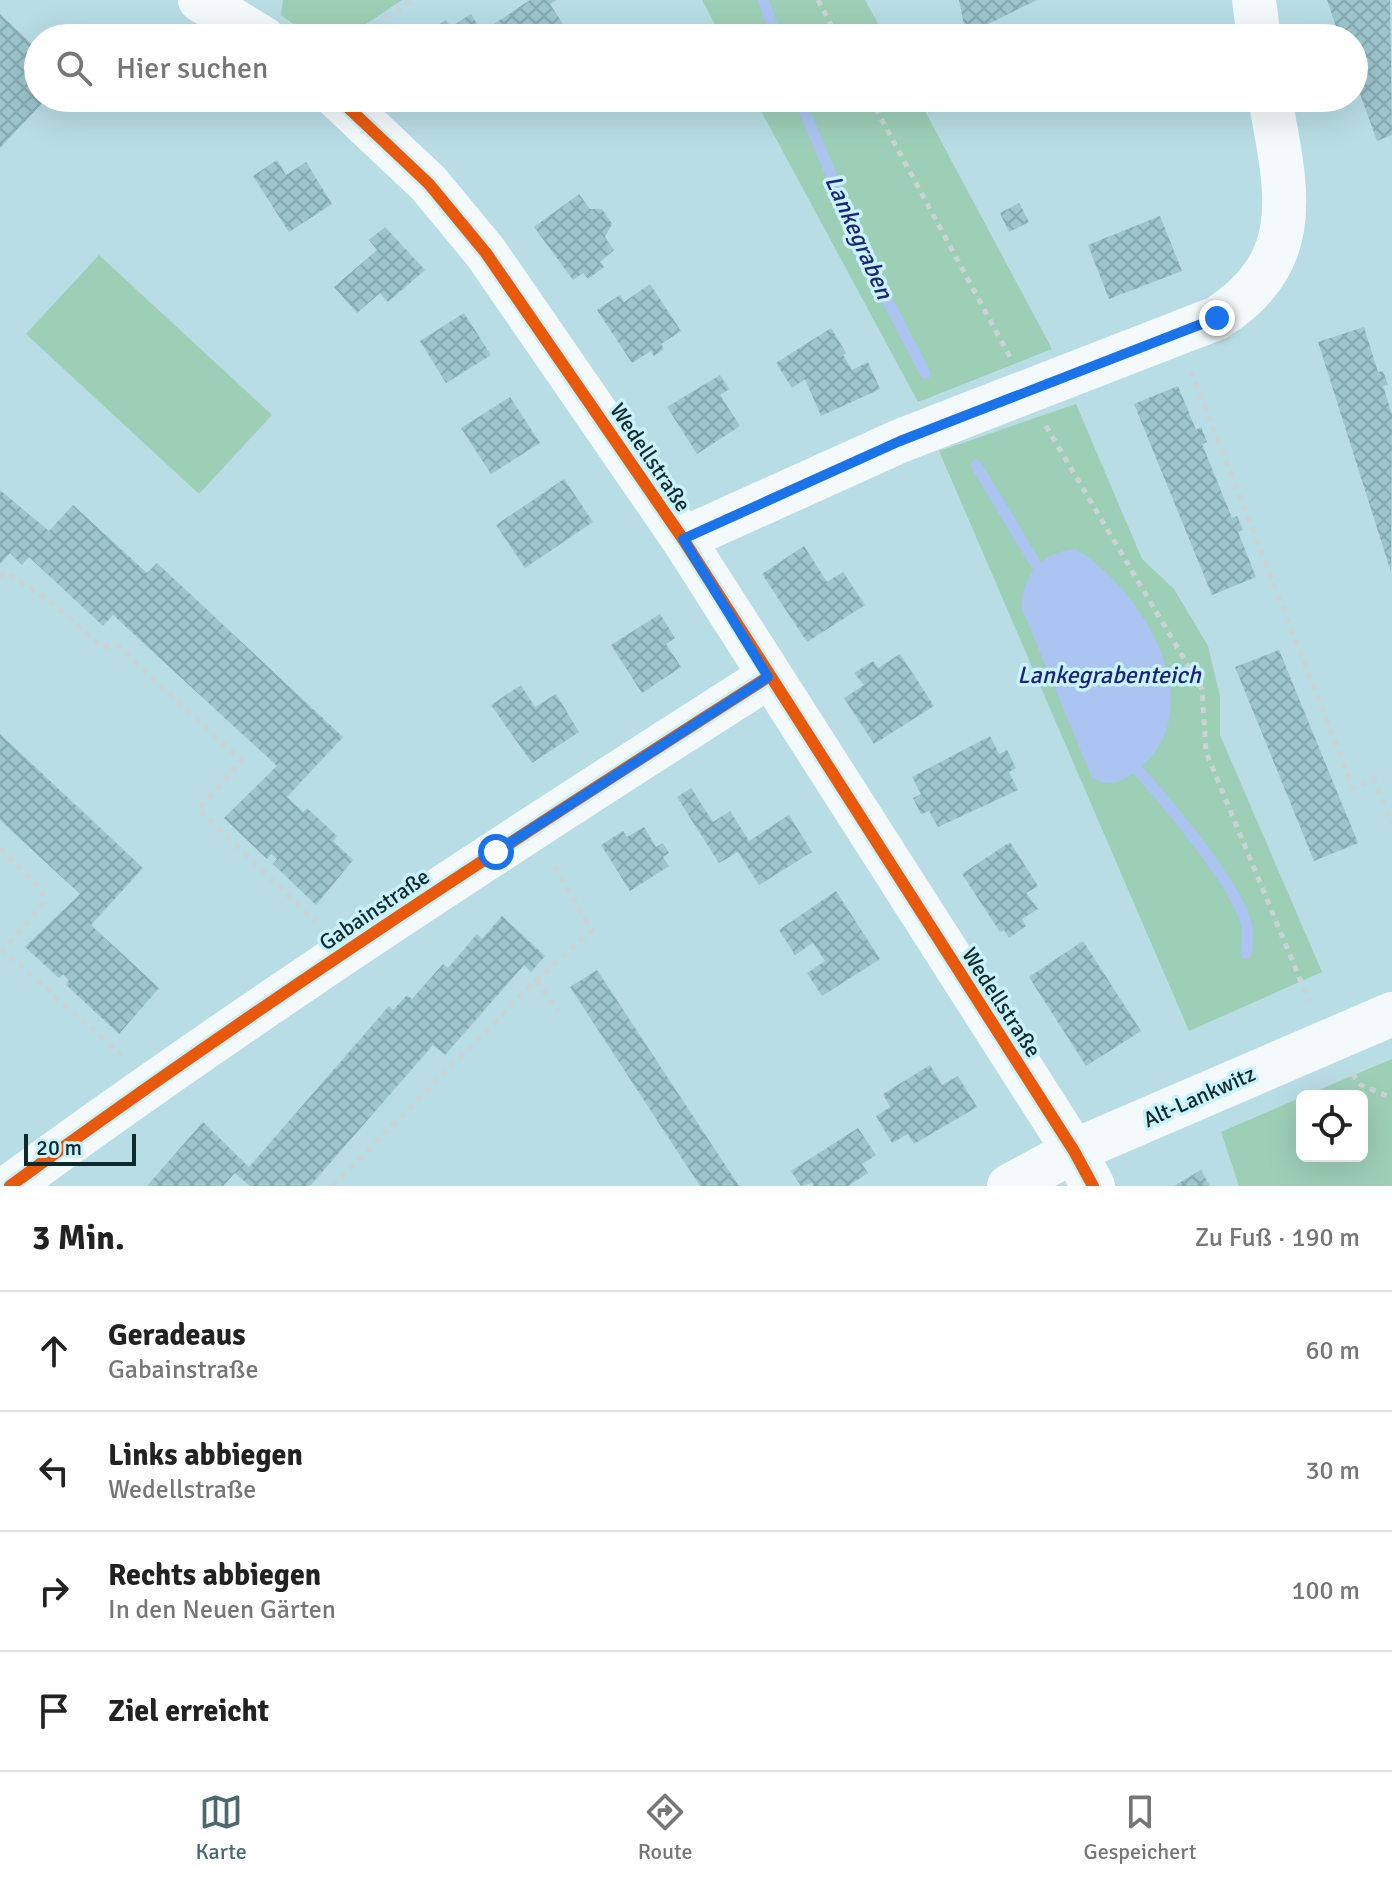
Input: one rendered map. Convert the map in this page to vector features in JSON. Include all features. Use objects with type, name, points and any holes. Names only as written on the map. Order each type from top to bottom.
[{"type":"street","points":[[1254,0],[1257,24]]},
{"type":"street","name":"Wedellstraße","points":[[353,112],[429,184],[486,253],[683,539],[768,677],[1084,1168]]},
{"type":"street","points":[[683,539],[900,441],[1217,318],[1237,306],[1270,266],[1286,221],[1284,175],[1273,112]]},
{"type":"street","name":"Gabainstraße","points":[[10,1186],[79,1117],[175,1066],[370,935],[768,677]]},
{"type":"street","name":"Alt-Lankwitz","points":[[1009,1186],[1084,1168],[1392,1014]]},
{"type":"path","points":[[377,24],[413,0]]},
{"type":"path","points":[[818,0],[831,24]]},
{"type":"path","points":[[878,112],[1016,368]]},
{"type":"path","points":[[1187,359],[1353,788],[1374,779],[1392,824]]},
{"type":"path","points":[[1045,425],[1202,689],[1206,752],[1309,1001]]},
{"type":"path","points":[[0,577],[5,572],[49,600],[102,647],[117,645],[242,761],[198,809],[314,920]]},
{"type":"path","points":[[0,848],[43,891],[43,904],[3,950],[134,1066]]},
{"type":"path","points":[[333,1186],[536,980],[592,930],[552,862]]},
{"type":"path","points":[[536,980],[558,1011]]},
{"type":"path","points":[[1346,1067],[1361,1085],[1392,1098]]},
{"type":"green space","points":[[283,0],[402,0],[366,24],[294,24],[281,15]]},
{"type":"green space","points":[[702,0],[865,0],[878,24],[715,24]]},
{"type":"green space","points":[[762,112],[925,112],[1052,349],[918,402]]},
{"type":"green space","points":[[99,255],[272,415],[199,494],[26,334]]},
{"type":"green space","points":[[1076,404],[1142,559],[1174,589],[1208,646],[1220,696],[1220,735],[1322,972],[1189,1031],[939,451]]},
{"type":"green space","points":[[1392,1059],[1392,1186],[1239,1186],[1221,1132],[1296,1100],[1296,1162],[1368,1162],[1368,1090],[1318,1090]]},
{"type":"water","name":"Lankegrabenteich","points":[[1075,549],[1100,567],[1145,620],[1161,652],[1170,684],[1170,716],[1159,746],[1136,771],[1115,782],[1092,778],[1022,609],[1025,586],[1035,568],[1052,555]]},
{"type":"building","points":[[530,0],[557,0],[550,4],[563,24],[494,24]]},
{"type":"building","points":[[959,0],[1037,0],[988,24],[964,24]]},
{"type":"building","points":[[1327,0],[1390,0],[1392,135],[1377,141],[1367,112],[1368,24],[1335,24]]},
{"type":"building","points":[[0,14],[24,37],[24,112],[34,112],[0,148]]},
{"type":"building","points":[[471,14],[477,24],[456,24]]},
{"type":"building","points":[[277,160],[286,175],[306,162],[332,204],[289,232],[253,176]]},
{"type":"building","points":[[579,194],[590,209],[602,209],[612,224],[605,237],[614,250],[600,262],[604,267],[588,279],[583,273],[573,280],[534,227]]},
{"type":"building","points":[[1019,203],[1029,222],[1009,232],[1000,213]]},
{"type":"building","points":[[1160,216],[1182,271],[1109,299],[1088,245]]},
{"type":"building","points":[[385,227],[425,270],[388,302],[380,293],[357,313],[334,287],[377,250],[369,240]]},
{"type":"building","points":[[650,284],[681,331],[661,344],[664,349],[654,356],[651,351],[632,363],[597,310],[620,295],[624,302]]},
{"type":"building","points":[[464,313],[491,355],[446,383],[420,341]]},
{"type":"building","points":[[1364,327],[1378,372],[1383,371],[1388,385],[1383,386],[1392,415],[1391,572],[1318,342]]},
{"type":"building","points":[[831,328],[852,370],[868,362],[880,389],[821,416],[805,379],[792,388],[776,363]]},
{"type":"building","points":[[720,375],[729,389],[720,395],[740,426],[697,454],[667,407]]},
{"type":"building","points":[[1178,386],[1196,430],[1201,427],[1207,442],[1202,444],[1232,518],[1237,516],[1243,530],[1238,532],[1256,577],[1212,595],[1134,404]]},
{"type":"building","points":[[510,397],[540,443],[491,474],[461,428]]},
{"type":"building","points":[[564,479],[593,522],[525,568],[496,525]]},
{"type":"building","points":[[0,490],[49,531],[73,505],[147,573],[157,563],[343,737],[287,797],[303,812],[307,808],[337,836],[333,841],[353,860],[316,905],[273,864],[277,859],[271,854],[267,859],[224,818],[277,766],[113,615],[103,626],[29,557],[22,565],[10,553],[0,564]]},
{"type":"building","points":[[804,546],[827,582],[843,572],[865,605],[807,642],[762,574]]},
{"type":"building","points":[[660,614],[675,638],[666,644],[681,667],[642,693],[611,645]]},
{"type":"building","points":[[1279,650],[1358,843],[1314,861],[1235,667]]},
{"type":"building","points":[[900,654],[934,706],[874,744],[844,698],[864,685],[854,673],[873,661],[878,668]]},
{"type":"building","points":[[521,685],[535,707],[556,694],[579,732],[532,763],[491,705]]},
{"type":"building","points":[[0,734],[143,868],[91,925],[159,988],[119,1034],[66,985],[69,980],[63,974],[59,978],[25,947],[80,894],[0,820]]},
{"type":"building","points":[[990,736],[999,754],[1007,750],[1016,768],[1009,772],[1018,790],[938,827],[929,811],[921,814],[913,798],[921,794],[912,777]]},
{"type":"building","points":[[691,788],[713,822],[730,811],[749,841],[789,815],[812,852],[759,885],[738,852],[719,863],[677,797]]},
{"type":"building","points":[[644,827],[656,847],[663,843],[669,853],[663,857],[669,866],[630,891],[601,845],[623,831],[627,837]]},
{"type":"building","points":[[1010,842],[1038,886],[1026,893],[1038,909],[1022,919],[1026,926],[1009,938],[1004,930],[1000,932],[962,874]]},
{"type":"building","points":[[836,891],[880,959],[822,996],[807,973],[825,961],[813,943],[795,955],[779,930]]},
{"type":"building","points":[[502,916],[545,956],[531,972],[524,965],[445,1055],[433,1045],[310,1186],[250,1186],[235,1173],[223,1186],[147,1186],[203,1122],[249,1167],[389,1006],[393,1010],[407,995],[412,999],[443,964],[448,968],[477,934],[482,939]]},
{"type":"building","points":[[1083,941],[1141,1031],[1086,1066],[1029,977]]},
{"type":"building","points":[[597,970],[739,1186],[700,1186],[570,987]]},
{"type":"building","points":[[930,1065],[942,1085],[958,1076],[977,1107],[914,1144],[908,1134],[892,1143],[876,1116],[890,1107],[883,1094]]},
{"type":"building","points":[[858,1128],[876,1155],[862,1164],[868,1173],[848,1186],[814,1186],[812,1183],[801,1186],[791,1171]]},
{"type":"building","points":[[1201,1170],[1210,1186],[1174,1186]]},
{"type":"waterway","name":"Lankegraben","points":[[763,0],[772,24]]},
{"type":"waterway","name":"Lankegraben","points":[[805,112],[869,265],[925,373]]},
{"type":"waterway","name":"Lankegraben","points":[[976,465],[1037,566]]},
{"type":"waterway","name":"Lankegraben","points":[[1137,769],[1200,846],[1231,890],[1247,928],[1246,953]]},
{"type":"cycle path","points":[[353,112],[429,184],[486,253],[683,539],[1074,1151],[1093,1186]]},
{"type":"cycle path","points":[[10,1186],[196,1054],[385,926],[768,677]]},
{"type":"route","points":[[496,852],[768,677],[683,539],[900,441],[1217,318]]}]
